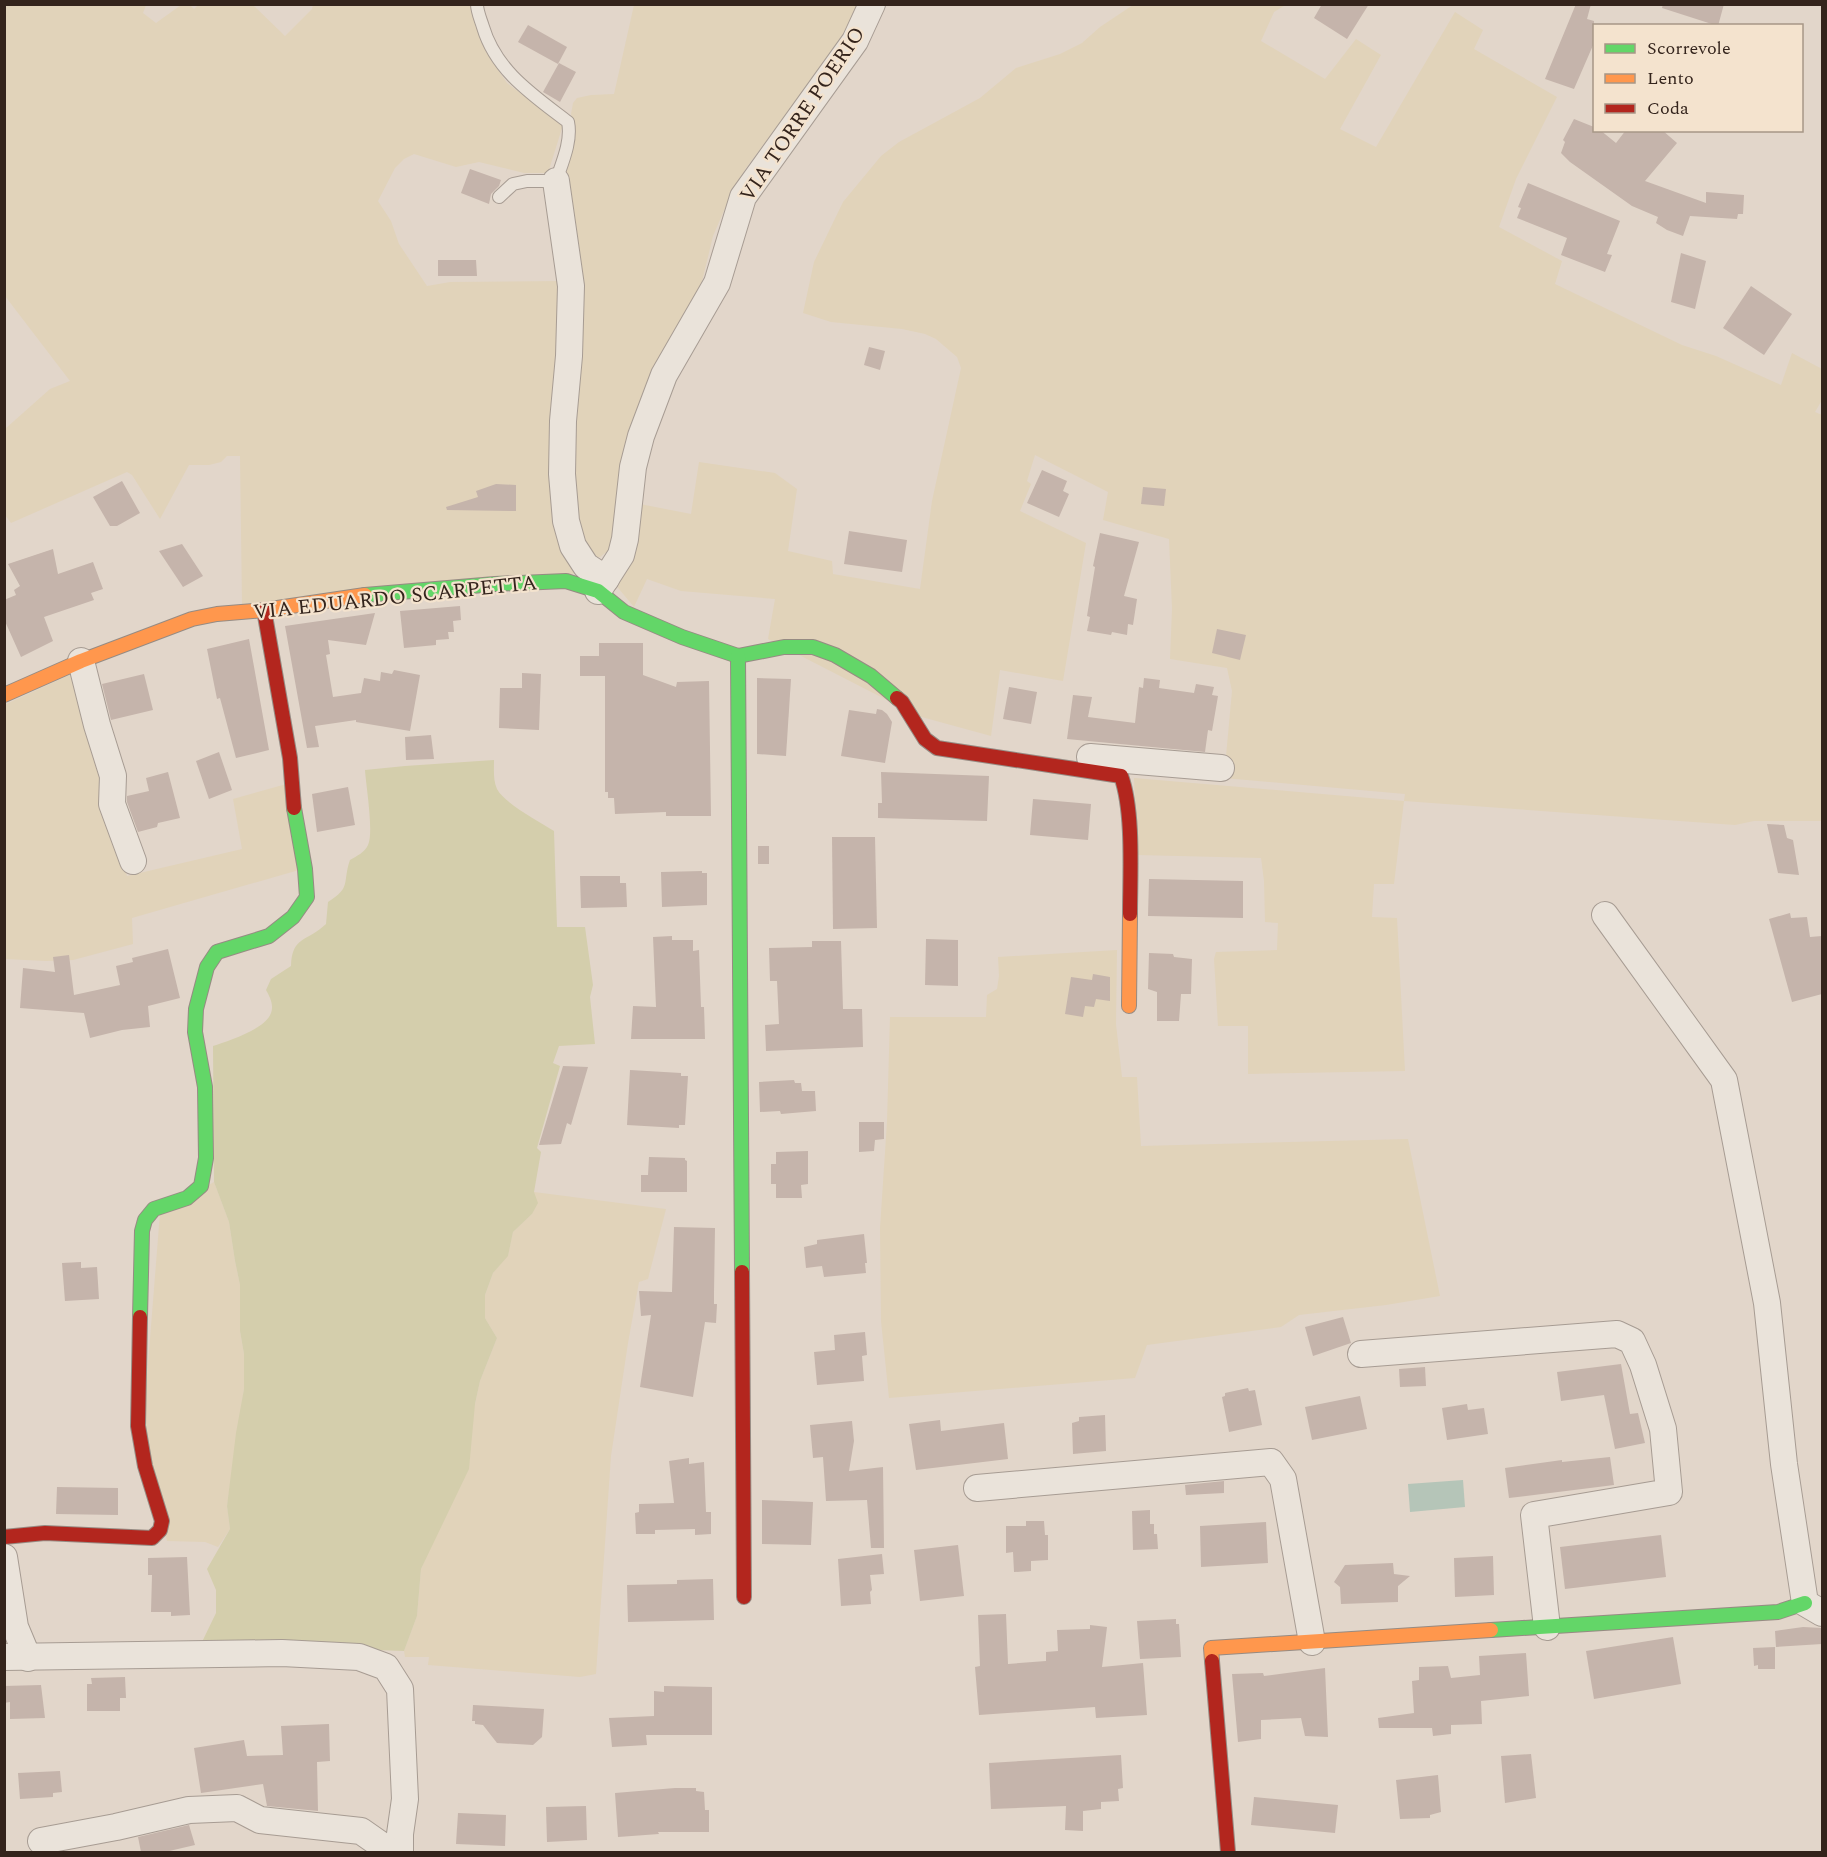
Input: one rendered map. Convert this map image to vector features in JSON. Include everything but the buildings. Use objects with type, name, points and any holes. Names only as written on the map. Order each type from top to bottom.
[{"type":"street","name":"VIA TORRE POERIO","points":[[602,585],[621,555],[625,540],[633,467],[641,436],[664,375],[717,284],[743,197],[855,41],[872,4]]},
{"type":"street","points":[[556,181],[571,286],[569,356],[563,421],[562,474],[566,521],[573,546],[602,585]]},
{"type":"street","name":"VIA EDUARDO SCARPETTA","points":[[4,695],[81,661],[192,619],[367,595],[495,584],[566,581],[602,585],[624,612],[738,656]]},
{"type":"street","points":[[4,1537],[45,1533],[152,1538],[160,1530],[162,1521],[145,1466],[138,1426],[142,1232],[145,1220],[154,1209],[187,1198],[201,1186],[206,1158],[205,1087],[195,1032],[196,1010],[207,967],[217,952],[269,936],[293,917],[307,897],[305,869],[296,826],[290,758],[264,610]]},
{"type":"street","points":[[744,1597],[738,656],[784,647],[813,647],[835,655],[871,676],[902,702],[925,739],[937,748],[1120,776],[1126,790],[1130,862],[1129,1006]]},
{"type":"street","points":[[81,661],[113,776],[112,804],[133,861]]},
{"type":"street","points":[[916,727],[993,745],[1034,751],[1221,768]]},
{"type":"street","points":[[1228,1852],[1211,1648],[1814,1608],[1784,1464],[1767,1304],[1724,1080],[1605,915]]},
{"type":"street","points":[[1361,1354],[1617,1334],[1632,1341],[1643,1365],[1663,1429],[1670,1492],[1533,1515],[1547,1627]]},
{"type":"street","points":[[977,1488],[1271,1462],[1283,1479],[1312,1642]]},
{"type":"street","points":[[4,1557],[15,1627],[16,1658],[282,1653],[359,1657],[386,1667],[400,1689],[405,1799],[400,1852]]},
{"type":"street","points":[[41,1841],[189,1810],[237,1808],[260,1820],[361,1831],[392,1852]]},
{"type":"lane","points":[[477,4],[488,42],[500,63],[516,82],[568,122],[569,129],[556,181],[527,181],[513,184],[499,197]]},
{"type":"shaded area","points":[[1287,4],[1274,12],[1261,41],[1325,79],[1356,39],[1381,55],[1340,129],[1376,147],[1455,12],[1483,30],[1474,49],[1557,97],[1516,179],[1499,227],[1562,261],[1555,284],[1682,345],[1716,356],[1781,385],[1792,353],[1822,369],[1822,400],[1815,412],[1822,415],[1822,821],[1754,821],[1735,825],[1404,801],[1405,794],[1224,778],[1232,691],[1227,668],[1170,659],[1172,609],[1169,539],[1103,520],[1108,492],[1035,455],[1027,481],[1031,484],[1020,511],[1086,543],[1063,681],[1000,670],[991,736],[918,716],[768,639],[775,599],[681,591],[647,579],[634,607],[614,583],[640,504],[691,514],[699,462],[775,473],[797,489],[788,551],[832,561],[833,574],[920,589],[932,501],[961,368],[957,357],[936,339],[925,334],[902,329],[831,322],[803,313],[814,262],[843,202],[881,156],[899,142],[980,98],[1016,68],[1060,54],[1082,43],[1100,27],[1133,5]]},
{"type":"shaded area","points":[[5,5],[146,5],[143,13],[156,23],[181,5],[190,5],[194,9],[198,5],[253,5],[285,36],[312,9],[313,5],[472,5],[486,52],[507,83],[563,125],[548,173],[524,173],[479,162],[456,167],[414,154],[404,159],[395,168],[378,201],[391,221],[399,244],[427,286],[450,282],[564,281],[558,444],[581,573],[242,604],[240,456],[227,456],[221,462],[209,465],[189,465],[160,519],[132,475],[127,472],[11,523],[5,515],[5,429],[50,389],[70,381],[5,296]]},
{"type":"shaded area","points":[[634,5],[859,5],[831,55],[746,168],[729,199],[713,236],[699,294],[616,540],[609,550],[600,557],[595,557],[577,540],[563,182],[574,132],[571,114],[573,103],[577,98],[614,94]]},
{"type":"shaded area","points":[[76,672],[108,783],[104,808],[127,876],[242,849],[233,799],[290,783],[299,870],[132,918],[133,944],[73,960],[5,959],[4,705]]},
{"type":"shaded area","points":[[494,760],[495,782],[501,795],[554,831],[557,927],[585,927],[593,985],[590,997],[595,1044],[559,1046],[553,1063],[560,1066],[537,1148],[541,1152],[534,1192],[538,1203],[532,1214],[513,1232],[508,1256],[493,1273],[485,1295],[485,1318],[497,1338],[480,1381],[475,1404],[469,1469],[421,1569],[417,1616],[404,1651],[201,1644],[216,1613],[216,1590],[207,1569],[230,1529],[227,1506],[244,1389],[240,1285],[229,1222],[214,1182],[213,1046],[246,1034],[268,1019],[272,1007],[266,990],[271,979],[291,966],[294,949],[302,940],[326,924],[328,902],[336,897],[343,888],[350,860],[365,850],[370,839],[365,770]]},
{"type":"shaded area","points":[[1134,778],[1404,801],[1394,884],[1374,884],[1372,917],[1397,918],[1405,1071],[1248,1074],[1248,1026],[1218,1026],[1214,959],[1216,952],[1277,950],[1278,923],[1265,922],[1261,858],[1137,855]]},
{"type":"shaded area","points":[[1117,950],[1116,1024],[1122,1077],[1137,1077],[1141,1146],[1408,1139],[1440,1296],[1299,1315],[1281,1327],[1147,1345],[1135,1378],[889,1398],[881,1321],[880,1228],[887,1122],[890,1017],[986,1017],[987,995],[997,989],[998,957]]},
{"type":"shaded area","points":[[214,1182],[229,1222],[240,1285],[240,1331],[244,1354],[244,1389],[227,1506],[230,1529],[218,1547],[205,1542],[167,1541],[143,1427],[160,1213]]},
{"type":"shaded area","points":[[534,1192],[666,1209],[648,1279],[639,1282],[628,1343],[611,1456],[596,1674],[580,1677],[428,1665],[429,1657],[405,1657],[404,1651],[417,1616],[421,1569],[430,1548],[475,1404],[480,1381],[497,1338],[485,1318],[485,1295],[493,1273],[508,1255],[513,1232],[532,1214]]},
{"type":"shaded area","points":[[1463,1480],[1465,1507],[1410,1512],[1408,1484]]},
{"type":"traffic: fast","points":[[365,595],[495,584],[566,581],[598,591],[624,612],[682,637],[738,656],[784,647],[813,647],[835,655],[871,676],[897,698]]},
{"type":"traffic: fast","points":[[738,656],[742,1272]]},
{"type":"traffic: fast","points":[[140,1317],[142,1231],[145,1220],[154,1209],[187,1198],[201,1186],[206,1158],[205,1087],[195,1032],[196,1009],[207,967],[217,952],[269,936],[293,917],[307,897],[305,869],[294,808]]},
{"type":"traffic: fast","points":[[1491,1630],[1778,1612],[1805,1603]]},
{"type":"traffic: slow","points":[[4,695],[81,661],[192,619],[365,595]]},
{"type":"traffic: slow","points":[[1129,1006],[1130,914]]},
{"type":"traffic: slow","points":[[1212,1661],[1211,1648],[1491,1630]]},
{"type":"traffic: jam","points":[[264,610],[290,758],[294,808]]},
{"type":"traffic: jam","points":[[897,698],[902,702],[925,739],[937,748],[1121,776],[1130,825],[1130,914]]},
{"type":"traffic: jam","points":[[742,1272],[744,1597]]},
{"type":"traffic: jam","points":[[4,1537],[45,1533],[152,1538],[160,1530],[162,1521],[145,1466],[138,1426],[140,1317]]},
{"type":"traffic: jam","points":[[1212,1661],[1228,1852]]}]
